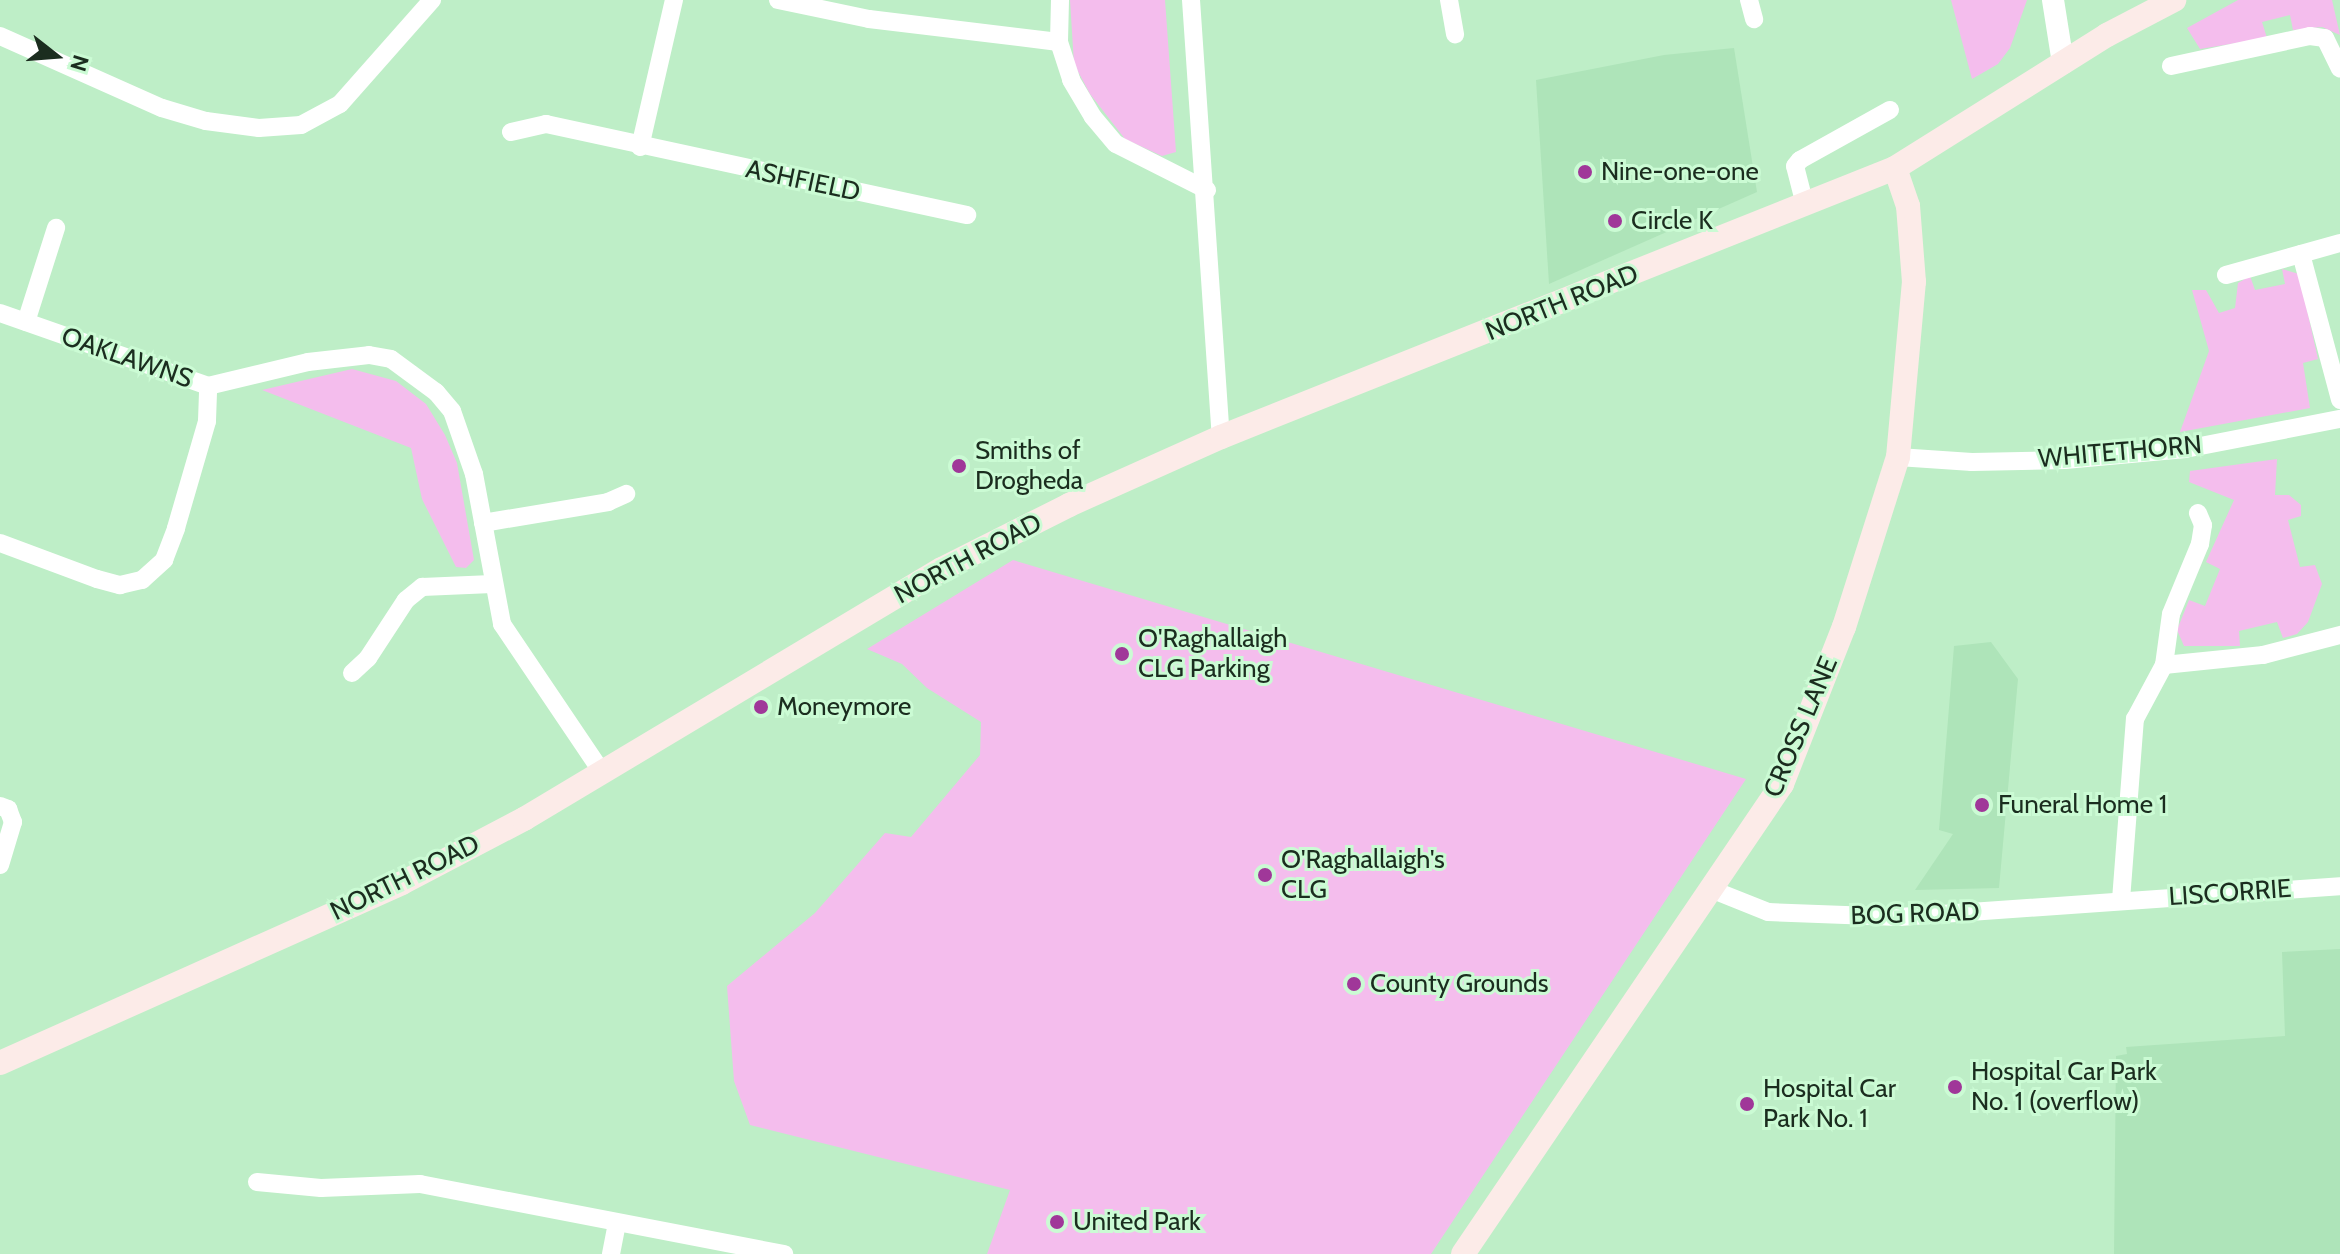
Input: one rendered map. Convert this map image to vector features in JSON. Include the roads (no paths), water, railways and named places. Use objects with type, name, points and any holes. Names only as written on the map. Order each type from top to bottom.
[{"type":"main road","name":"NORTH ROAD","points":[[0,1063],[402,883],[602,772],[942,569],[1221,437],[1895,168],[2063,63],[2174,0]]},
{"type":"main road","name":"CROSS LANE","points":[[1463,1254],[1713,890],[1782,784],[1844,627],[1898,457],[1914,282],[1908,206],[1895,168]]},
{"type":"street","points":[[0,36],[162,108],[206,121],[259,128],[301,125],[340,104],[432,0]]},
{"type":"street","points":[[640,147],[674,0]]},
{"type":"street","points":[[778,0],[869,19],[1059,42]]},
{"type":"street","points":[[1060,0],[1059,42],[1071,80],[1116,144],[1207,190]]},
{"type":"street","points":[[1191,0],[1207,190],[1221,437]]},
{"type":"street","points":[[1449,0],[1455,34]]},
{"type":"street","points":[[1749,0],[1754,19]]},
{"type":"street","points":[[2053,0],[2063,63]]},
{"type":"street","points":[[2171,66],[2310,36],[2325,38],[2340,69]]},
{"type":"street","points":[[1805,205],[1795,166],[1800,160],[1890,110]]},
{"type":"street","name":"ASHFIELD","points":[[511,132],[546,124],[640,147],[967,215]]},
{"type":"street","name":"OAKLAWNS","points":[[0,543],[120,585],[142,580],[164,560],[207,421],[208,386],[26,322],[56,228]]},
{"type":"street","points":[[2226,275],[2340,243]]},
{"type":"street","points":[[2301,254],[2340,400]]},
{"type":"street","points":[[0,313],[26,322]]},
{"type":"street","points":[[208,386],[330,358],[391,359],[414,373],[452,411],[474,474],[492,584],[502,624],[602,772]]},
{"type":"street","name":"WHITETHORN","points":[[1898,457],[2065,460],[2185,449],[2340,419]]},
{"type":"street","points":[[483,523],[608,502],[626,494]]},
{"type":"street","points":[[2121,900],[2135,719],[2164,665],[2171,614],[2200,544],[2203,525],[2198,513]]},
{"type":"street","points":[[352,673],[368,658],[406,600],[422,587],[492,584]]},
{"type":"street","points":[[2164,665],[2263,655],[2340,635]]},
{"type":"street","points":[[0,806],[8,809],[13,822],[0,865]]},
{"type":"street","name":"LISCORRIE","points":[[2121,900],[2340,886]]},
{"type":"street","name":"BOG ROAD","points":[[1713,890],[1768,912],[1815,917],[1953,915],[2121,900]]},
{"type":"street","points":[[257,1182],[321,1188],[420,1184],[784,1254]]},
{"type":"street","points":[[611,1254],[617,1224]]},
{"type":"place","name":"Nine-one-one","points":[[1585,172]]},
{"type":"place","name":"Circle K","points":[[1615,221]]},
{"type":"place","name":"Smiths of Drogheda","points":[[959,466]]},
{"type":"place","name":"O'Raghallaigh CLG Parking","points":[[1122,654]]},
{"type":"place","name":"Moneymore","points":[[761,707]]},
{"type":"place","name":"Funeral Home 1","points":[[1982,805]]},
{"type":"place","name":"O'Raghallaigh's CLG","points":[[1265,875]]},
{"type":"place","name":"County Grounds","points":[[1354,984]]},
{"type":"place","name":"Hospital Car Park No. 1 (overflow)","points":[[1955,1087]]},
{"type":"place","name":"Hospital Car Park No. 1","points":[[1747,1104]]},
{"type":"place","name":"United Park","points":[[1057,1222]]}]
